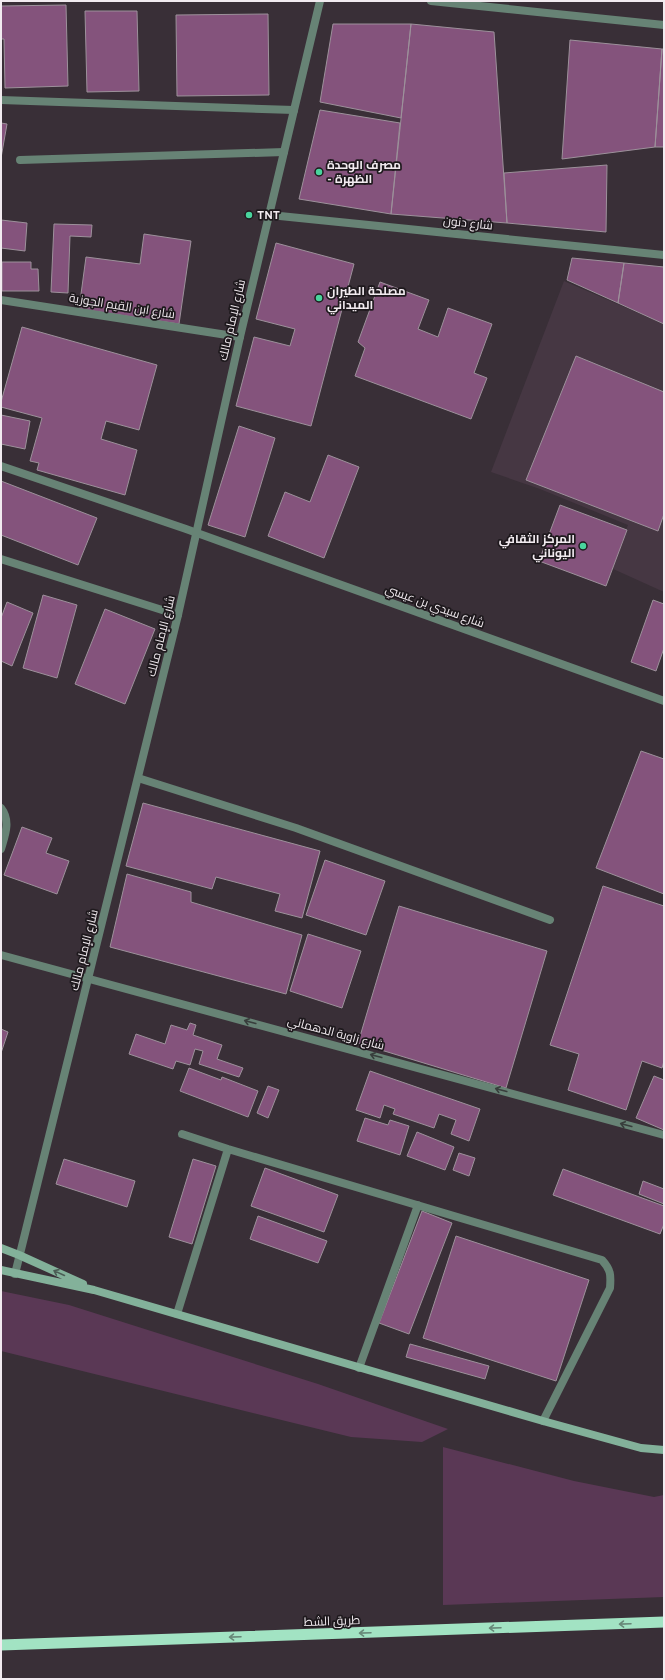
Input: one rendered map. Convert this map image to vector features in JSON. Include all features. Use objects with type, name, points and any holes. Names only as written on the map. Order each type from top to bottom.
[{"type":"highway","name":"طريق الشط","points":[[1,1645],[664,1622]]},
{"type":"main road","points":[[1,1248],[19,1254],[94,1290]]},
{"type":"main road","points":[[1,1270],[94,1290],[543,1421],[642,1448],[664,1450]]},
{"type":"street","name":"شارع الإمام مالك","points":[[15,1274],[178,615],[240,337],[320,1]]},
{"type":"street","points":[[431,1],[664,25]]},
{"type":"street","points":[[1,100],[294,110]]},
{"type":"street","points":[[20,160],[284,152]]},
{"type":"street","name":"شارع دنون","points":[[270,215],[664,255]]},
{"type":"street","name":"شارع ابن القيم الجوزية","points":[[1,300],[240,337]]},
{"type":"street","name":"شارع سيدي بن عيسي","points":[[1,466],[197,533],[664,701]]},
{"type":"street","points":[[1,559],[178,615]]},
{"type":"street","points":[[138,778],[296,828],[550,920]]},
{"type":"street","points":[[1,808],[7,822],[1,849]]},
{"type":"street","name":"شارع زاوية الدهماني","points":[[1,955],[664,1135]]},
{"type":"street","points":[[182,1134],[602,1260],[609,1267],[611,1277],[610,1288],[543,1421]]},
{"type":"street","points":[[177,1314],[228,1149]]},
{"type":"street","points":[[359,1368],[418,1205]]},
{"type":"shaded area","points":[[564,281],[664,324],[664,592],[611,568],[628,525],[540,489],[491,472]]},
{"type":"shaded area","points":[[1,1291],[69,1305],[318,1384],[448,1429],[422,1442],[351,1437],[1,1351]]},
{"type":"shaded area","points":[[443,1447],[574,1481],[654,1497],[664,1495],[664,1597],[443,1605]]},
{"type":"building","points":[[66,5],[68,86],[5,88],[4,39],[1,39],[1,6]]},
{"type":"building","points":[[85,11],[137,11],[139,91],[87,92]]},
{"type":"building","points":[[268,14],[269,95],[177,96],[176,15]]},
{"type":"building","points":[[333,24],[411,24],[401,118],[320,102]]},
{"type":"building","points":[[411,24],[494,32],[507,223],[391,214]]},
{"type":"building","points":[[570,40],[662,49],[655,147],[562,159]]},
{"type":"building","points":[[662,49],[664,49],[664,147],[655,147]]},
{"type":"building","points":[[320,110],[400,123],[391,214],[299,199]]},
{"type":"building","points":[[1,123],[7,124],[1,158]]},
{"type":"building","points":[[607,165],[606,232],[507,223],[504,173]]},
{"type":"building","points":[[1,220],[27,223],[25,251],[1,248]]},
{"type":"building","points":[[54,224],[92,225],[91,237],[70,236],[68,293],[51,292]]},
{"type":"building","points":[[144,234],[191,241],[179,324],[79,309],[86,257],[140,264]]},
{"type":"building","points":[[276,243],[354,264],[311,426],[236,406],[254,337],[290,346],[295,329],[256,319]]},
{"type":"building","points":[[572,258],[624,263],[618,303],[567,280]]},
{"type":"building","points":[[2,262],[31,262],[31,269],[38,269],[39,291],[2,291]]},
{"type":"building","points":[[624,263],[664,267],[664,324],[618,303]]},
{"type":"building","points":[[380,282],[429,300],[418,329],[438,337],[448,308],[492,324],[474,373],[487,378],[471,419],[355,376],[365,348],[358,342]]},
{"type":"building","points":[[22,327],[157,365],[139,430],[106,421],[101,439],[137,450],[125,495],[37,470],[39,463],[30,461],[42,418],[1,407],[1,402]]},
{"type":"building","points":[[576,356],[664,392],[664,514],[658,531],[526,480]]},
{"type":"building","points":[[1,415],[30,421],[25,449],[1,444]]},
{"type":"building","points":[[239,426],[275,438],[245,537],[208,525]]},
{"type":"building","points":[[328,455],[359,467],[324,558],[268,536],[285,492],[310,502]]},
{"type":"building","points":[[1,481],[97,518],[78,565],[1,535]]},
{"type":"building","name":"المركز الثقافي اليوناني","points":[[560,505],[627,530],[606,586],[539,561]]},
{"type":"building","points":[[43,595],[77,605],[57,678],[23,668]]},
{"type":"building","points":[[653,600],[664,604],[664,648],[656,671],[631,662]]},
{"type":"building","points":[[7,602],[33,613],[12,666],[1,661],[1,618]]},
{"type":"building","points":[[105,609],[155,629],[125,704],[75,684]]},
{"type":"building","points":[[641,751],[664,759],[664,894],[596,868]]},
{"type":"building","points":[[143,803],[320,851],[302,918],[275,911],[280,894],[216,877],[212,889],[126,866]]},
{"type":"building","points":[[22,827],[52,838],[46,853],[69,861],[57,894],[4,875]]},
{"type":"building","points":[[325,860],[385,881],[366,935],[306,915]]},
{"type":"building","points":[[127,874],[191,892],[191,902],[302,935],[286,994],[110,947]]},
{"type":"building","points":[[603,886],[664,906],[664,1061],[662,1068],[642,1061],[626,1110],[568,1090],[579,1054],[550,1045]]},
{"type":"building","points":[[399,906],[547,951],[506,1088],[358,1043]]},
{"type":"building","points":[[308,934],[361,951],[342,1008],[290,991]]},
{"type":"building","points":[[190,1023],[196,1025],[193,1035],[222,1045],[217,1059],[243,1068],[239,1077],[199,1064],[203,1051],[195,1049],[190,1065],[176,1061],[173,1069],[129,1054],[136,1034],[165,1044],[171,1025],[187,1030]]},
{"type":"building","points":[[1,1029],[8,1032],[1,1053]]},
{"type":"building","points":[[189,1068],[221,1080],[222,1077],[258,1091],[248,1117],[180,1091]]},
{"type":"building","points":[[370,1071],[480,1109],[469,1141],[451,1134],[456,1120],[439,1114],[434,1128],[393,1114],[395,1109],[384,1105],[380,1118],[356,1110]]},
{"type":"building","points":[[654,1076],[664,1080],[664,1130],[636,1118]]},
{"type":"building","points":[[268,1086],[279,1090],[268,1118],[257,1113]]},
{"type":"building","points":[[365,1118],[388,1125],[390,1120],[409,1126],[400,1155],[357,1141]]},
{"type":"building","points":[[417,1132],[454,1147],[445,1170],[407,1156]]},
{"type":"building","points":[[459,1153],[475,1158],[469,1176],[453,1170]]},
{"type":"building","points":[[64,1159],[135,1181],[127,1207],[56,1184]]},
{"type":"building","points":[[193,1159],[216,1166],[192,1244],[169,1237]]},
{"type":"building","points":[[265,1168],[338,1195],[324,1232],[251,1206]]},
{"type":"building","points":[[563,1169],[664,1206],[664,1224],[660,1234],[553,1195]]},
{"type":"building","points":[[643,1181],[664,1189],[664,1204],[639,1194]]},
{"type":"building","points":[[422,1211],[452,1223],[409,1334],[379,1323]]},
{"type":"building","points":[[258,1216],[327,1241],[318,1263],[250,1239]]},
{"type":"building","points":[[456,1236],[589,1280],[556,1381],[423,1338]]},
{"type":"building","points":[[410,1344],[489,1366],[485,1379],[406,1357]]},
{"type":"place","name":"مصرف الوحدة - الظهرة","points":[[319,172]]},
{"type":"place","name":"TNT","points":[[249,215]]},
{"type":"place","name":"مصلحة الطيران الميداني","points":[[319,298]]},
{"type":"place","name":"المركز الثقافي اليوناني","points":[[583,546]]}]
